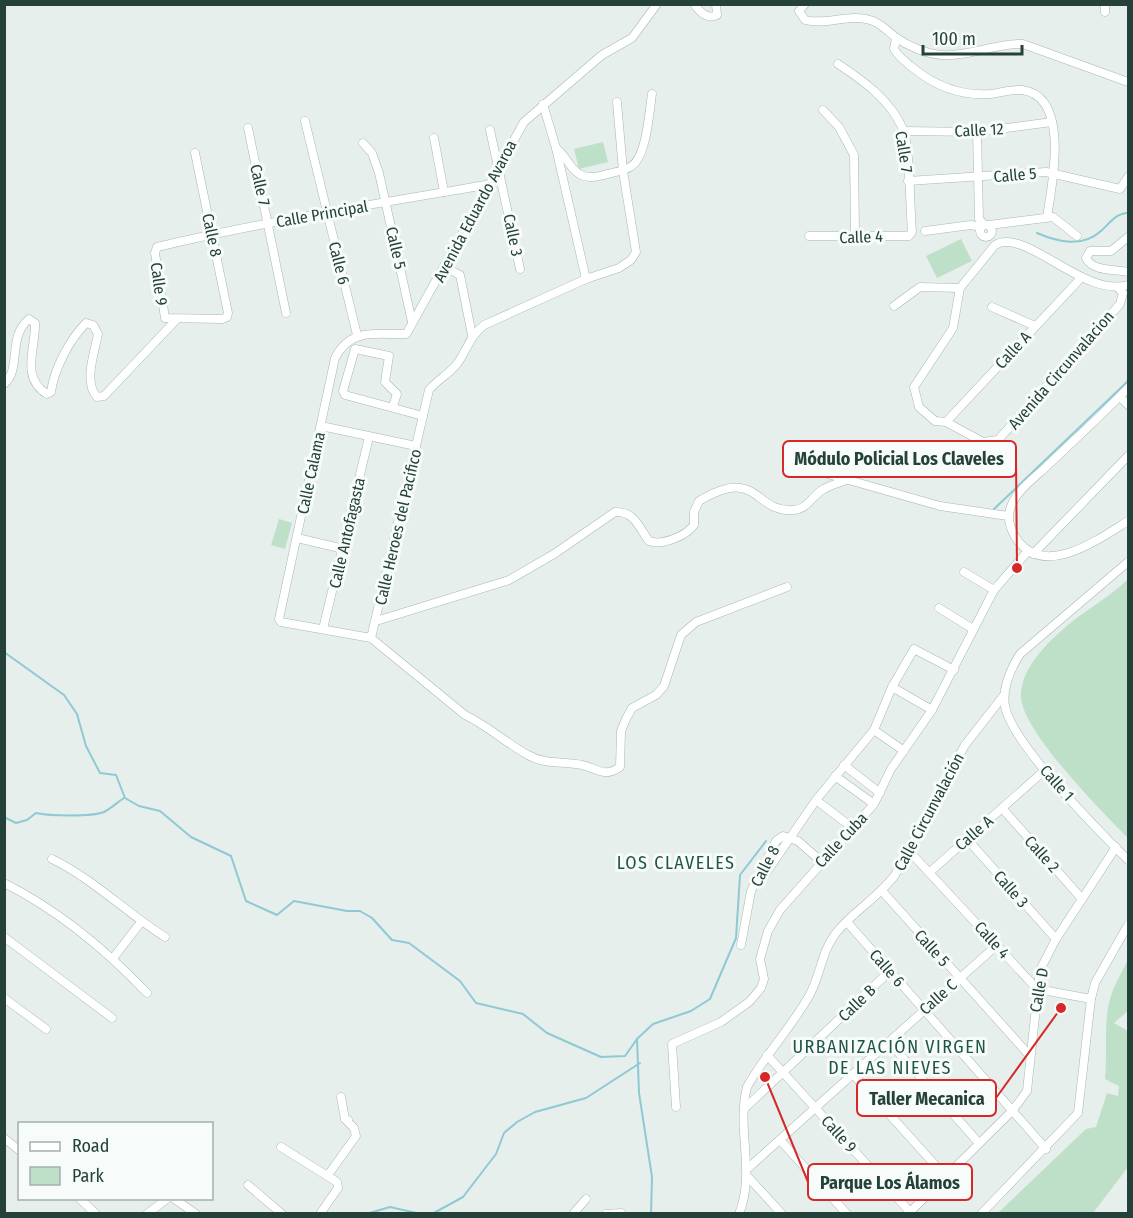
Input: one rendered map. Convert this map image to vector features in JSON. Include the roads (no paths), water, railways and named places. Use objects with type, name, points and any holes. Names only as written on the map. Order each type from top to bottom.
[{"type":"street","name":"Avenida Eduardo Avaroa","points":[[412,322],[446,268],[524,122],[602,56],[632,38],[657,4]]},
{"type":"street","points":[[694,4],[706,16],[712,18],[717,15],[716,4]]},
{"type":"street","points":[[805,4],[799,11],[805,20],[822,23],[854,18],[872,20],[896,38],[929,53],[943,55],[1009,44],[1023,44],[1128,82]]},
{"type":"street","points":[[896,38],[894,49],[899,58],[939,86],[970,93],[1023,90],[1041,99],[1053,118],[1054,173],[1047,217]]},
{"type":"street","name":"Calle 7","points":[[838,64],[875,90],[889,106],[904,131],[912,232]]},
{"type":"street","points":[[556,148],[562,152],[575,171],[584,176],[599,176],[631,167],[640,157],[652,94]]},
{"type":"street","points":[[446,268],[460,275],[472,335],[484,325],[507,313],[586,279],[620,268],[631,260],[636,252],[623,171],[617,102]]},
{"type":"street","points":[[543,104],[556,148],[586,279]]},
{"type":"street","points":[[823,110],[839,127],[854,155],[855,235]]},
{"type":"street","name":"Calle 6","points":[[305,120],[357,335]]},
{"type":"street","name":"Calle 12","points":[[904,131],[977,132],[1052,122]]},
{"type":"street","name":"Calle 7","points":[[248,128],[286,313]]},
{"type":"street","name":"Calle 3","points":[[490,130],[520,269]]},
{"type":"street","points":[[977,132],[979,219],[993,232],[989,237],[995,245],[1000,242],[1023,245],[1080,279],[1118,288],[1128,285]]},
{"type":"street","points":[[434,138],[444,192]]},
{"type":"street","name":"Calle 5","points":[[363,143],[375,161],[412,322]]},
{"type":"street","name":"Calle 8","points":[[177,319],[227,317],[195,153]]},
{"type":"street","name":"Calle 5","points":[[908,181],[1054,173],[1120,189],[1128,177]]},
{"type":"street","name":"Calle Principal","points":[[156,250],[157,247],[212,234],[492,184]]},
{"type":"street","points":[[925,231],[971,225],[985,226],[1047,217],[1059,220],[1077,236]]},
{"type":"street","name":"Calle 4","points":[[809,236],[845,238],[855,235],[909,236],[912,232]]},
{"type":"street","points":[[1128,237],[1111,251],[1090,251],[1086,258],[1088,262],[1100,268],[1128,272]]},
{"type":"street","name":"Avenida Circunvalacion","points":[[995,245],[960,288],[953,328],[914,387],[915,398],[926,415],[935,421],[946,422],[982,442],[998,440],[1120,304],[1123,293],[1118,288]]},
{"type":"street","name":"Calle 9","points":[[156,250],[165,318],[177,319]]},
{"type":"street","name":"Calle A","points":[[946,422],[1080,279]]},
{"type":"street","points":[[894,306],[920,287],[960,288]]},
{"type":"street","points":[[992,307],[1035,326]]},
{"type":"street","points":[[4,384],[11,373],[18,333],[29,319],[35,323],[30,368],[37,384],[47,394],[51,392],[63,356],[70,345],[86,323],[93,325],[98,333],[90,371],[93,392],[97,397],[104,396],[177,319]]},
{"type":"street","points":[[357,335],[406,334],[412,322]]},
{"type":"street","name":"Calle Calama","points":[[322,628],[281,622],[279,619],[335,358],[341,346],[357,335]]},
{"type":"street","name":"Calle Heroes del Pacifico","points":[[370,638],[376,621],[427,397],[432,387],[449,373],[463,356],[472,335]]},
{"type":"street","points":[[395,403],[397,394],[385,382],[389,356],[360,350],[353,351],[343,391],[345,395],[395,403],[423,414]]},
{"type":"street","points":[[1128,388],[1031,481],[1012,502],[1008,516],[1013,534],[1030,552],[1043,557],[1065,554],[1128,521]]},
{"type":"street","points":[[1120,397],[1128,405]]},
{"type":"street","points":[[321,426],[416,446]]},
{"type":"street","name":"Calle Antofagasta","points":[[322,628],[344,549],[369,437]]},
{"type":"street","name":"Calle Cuba","points":[[676,1107],[672,1044],[721,1022],[748,1002],[761,988],[764,980],[760,959],[768,931],[788,898],[854,829],[874,804],[891,769],[932,710],[994,590],[1128,456]]},
{"type":"street","points":[[802,467],[940,506],[1008,516]]},
{"type":"street","points":[[376,621],[509,580],[554,554],[615,512],[623,512],[632,517],[650,541],[658,543],[684,536],[694,525],[694,512],[699,501],[732,487],[753,491],[781,509],[796,510],[808,504],[822,489],[846,480]]},
{"type":"street","points":[[297,538],[344,549]]},
{"type":"street","points":[[1004,695],[1010,670],[1020,654],[1128,562]]},
{"type":"street","points":[[964,572],[994,590]]},
{"type":"street","points":[[322,628],[370,638],[465,715],[483,723],[528,755],[564,765],[583,765],[599,773],[611,774],[620,767],[621,731],[626,719],[632,708],[656,695],[664,686],[681,635],[696,622],[788,587]]},
{"type":"street","points":[[939,608],[973,629]]},
{"type":"street","points":[[764,876],[816,800],[874,730],[892,687],[914,649],[954,670]]},
{"type":"street","points":[[892,687],[932,710]]},
{"type":"street","name":"Calle 1","points":[[1004,695],[1010,722],[1045,770],[1128,860]]},
{"type":"street","name":"Calle Circunvalación","points":[[739,1214],[747,1174],[744,1109],[747,1087],[810,994],[825,951],[837,931],[883,892],[910,852],[938,793],[965,745],[1004,695]]},
{"type":"street","points":[[874,730],[904,751]]},
{"type":"street","points":[[844,765],[880,793]]},
{"type":"street","name":"Calle A","points":[[930,872],[1045,770]]},
{"type":"street","points":[[835,776],[874,804]]},
{"type":"street","points":[[816,800],[854,829]]},
{"type":"street","name":"Calle 2","points":[[1002,808],[1083,899]]},
{"type":"street","name":"Calle 8","points":[[741,945],[751,891],[776,841],[783,836],[790,837],[822,862]]},
{"type":"street","name":"Calle 3","points":[[967,838],[1056,939]]},
{"type":"street","name":"Calle D","points":[[910,1213],[978,1142],[1013,1110],[1027,1091],[1040,970],[1056,939],[1116,847]]},
{"type":"street","name":"Calle 4","points":[[910,852],[1037,989]]},
{"type":"street","points":[[52,859],[70,868],[165,938]]},
{"type":"street","points":[[4,883],[114,957],[147,993]]},
{"type":"street","name":"Calle 5","points":[[883,892],[1030,1056]]},
{"type":"street","points":[[114,957],[141,922]]},
{"type":"street","name":"Calle 6","points":[[847,922],[1046,1149]]},
{"type":"street","points":[[981,1214],[1046,1149],[1078,1113],[1091,999],[1095,983],[1128,925]]},
{"type":"street","points":[[4,937],[111,1018]]},
{"type":"street","name":"Calle C","points":[[747,1174],[780,1140],[997,945]]},
{"type":"street","name":"Calle B","points":[[744,1109],[890,971]]},
{"type":"street","points":[[1037,989],[1091,999]]},
{"type":"street","points":[[4,998],[46,1029]]},
{"type":"street","points":[[889,1042],[978,1142]]},
{"type":"street","name":"Calle 9","points":[[767,1055],[910,1213]]},
{"type":"street","points":[[853,1074],[945,1176]]},
{"type":"street","points":[[328,1175],[356,1136],[354,1128],[345,1119],[341,1097]]},
{"type":"street","points":[[345,1119],[355,1122]]},
{"type":"street","points":[[4,1138],[18,1149]]},
{"type":"street","points":[[780,1140],[847,1214]]},
{"type":"street","points":[[281,1147],[337,1182],[339,1188],[320,1214]]},
{"type":"street","points":[[747,1174],[782,1214]]},
{"type":"street","points":[[248,1185],[282,1214]]},
{"type":"street","points":[[573,1214],[586,1198]]},
{"type":"street","points":[[81,1200],[96,1214]]},
{"type":"street","points":[[147,1214],[172,1200]]},
{"type":"street","points":[[175,1200],[196,1214]]},
{"type":"street","points":[[606,1214],[621,1213]]},
{"type":"waterway","points":[[1037,233],[1061,241],[1086,240],[1117,217],[1128,213]]},
{"type":"waterway","points":[[994,509],[1128,381]]},
{"type":"waterway","points":[[4,652],[64,695],[77,714],[86,746],[100,773],[116,775],[125,798],[139,806],[160,811],[191,837],[231,856],[246,901],[277,915],[294,901],[347,911],[360,911],[372,918],[392,940],[409,943],[460,981],[476,1003],[523,1014],[547,1033],[601,1057],[625,1056],[637,1039]]},
{"type":"waterway","points":[[4,817],[16,823],[27,820],[36,813],[70,816],[98,814],[124,798]]},
{"type":"waterway","points":[[651,1214],[652,1177],[639,1093],[637,1039],[653,1024],[691,1011],[710,999],[736,938],[740,875],[766,841]]},
{"type":"waterway","points":[[432,1214],[463,1197],[496,1154],[504,1133],[517,1122],[535,1112],[586,1098],[640,1063]]},
{"type":"waterway","points":[[366,1214],[390,1207],[421,1214]]},
{"type":"place","name":"Módulo Policial Los Claveles","points":[[1017,568]]},
{"type":"place","name":"Taller Mecanica","points":[[1061,1008]]},
{"type":"place","name":"Parque Los Álamos","points":[[765,1077]]},
{"type":"district","name":"LOS CLAVELES","points":[[676,863]]},
{"type":"district","name":"URBANIZACIÓN VIRGEN DE LAS NIEVES","points":[[890,1057]]}]
